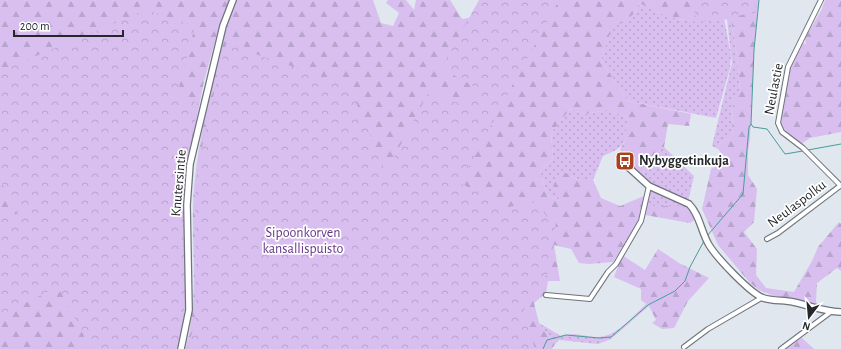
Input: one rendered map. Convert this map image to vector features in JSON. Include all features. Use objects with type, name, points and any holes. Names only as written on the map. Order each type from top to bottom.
[{"type":"street","name":"Knutersintie","points":[[181,349],[189,310],[187,205],[190,164],[223,26],[233,0]]},
{"type":"street","name":"Neulastie","points":[[821,0],[788,67],[778,123],[782,132],[804,148],[840,186]]},
{"type":"street","points":[[627,166],[649,186],[689,204],[694,209],[709,246],[745,284],[763,298],[794,302],[812,308],[841,312]]},
{"type":"street","points":[[546,296],[590,299],[608,272],[616,264],[641,220],[649,186]]},
{"type":"street","name":"Neulaspolku","points":[[767,239],[778,234],[840,186]]},
{"type":"street","points":[[684,347],[708,329],[763,298]]},
{"type":"street","points":[[781,349],[832,311]]},
{"type":"green space","points":[[0,0],[230,0],[218,31],[204,81],[188,163],[185,310],[178,349],[0,349]]},
{"type":"green space","name":"Sipoonkorven kansallispuisto","points":[[236,0],[373,0],[381,23],[393,26],[399,13],[386,3],[388,0],[406,0],[414,10],[416,0],[450,0],[462,19],[473,17],[510,0],[759,0],[754,50],[750,138],[748,151],[748,175],[757,189],[754,222],[744,232],[757,249],[756,275],[766,288],[794,292],[812,261],[818,247],[839,222],[841,224],[841,271],[837,268],[817,283],[816,302],[820,307],[794,299],[777,297],[759,290],[750,283],[718,245],[702,209],[711,169],[724,161],[724,156],[718,149],[719,144],[732,136],[733,96],[740,91],[737,56],[731,19],[697,22],[668,17],[639,3],[635,13],[611,30],[601,60],[628,101],[691,114],[689,126],[668,124],[664,147],[646,161],[642,178],[626,160],[623,159],[620,149],[624,143],[628,117],[606,110],[586,114],[570,109],[551,133],[553,158],[540,171],[547,196],[559,201],[554,184],[562,171],[579,180],[593,180],[601,198],[620,206],[644,196],[639,221],[613,262],[589,264],[579,263],[571,249],[554,245],[560,281],[548,281],[546,293],[534,303],[539,323],[555,344],[552,349],[185,349],[192,314],[194,279],[193,207],[197,164],[204,122],[218,57]]},
{"type":"green space","name":"Sipoonkorven kansallispuisto","points":[[479,0],[559,0],[460,183],[508,207],[537,202],[547,217],[548,222],[556,221],[551,268],[524,310],[535,349],[187,349],[194,326],[196,303],[195,213],[197,175],[206,126],[226,44],[349,86],[386,172],[432,86],[444,98],[464,105],[475,87],[441,68]]},
{"type":"green space","points":[[692,0],[756,0],[755,13],[697,22]]},
{"type":"green space","points":[[825,0],[841,0],[841,132],[810,138],[800,145],[780,125],[780,116],[791,63],[802,43],[806,44],[805,38],[822,9]]},
{"type":"green space","points":[[639,3],[671,17],[680,19],[699,21],[724,18],[731,55],[730,68],[716,118],[628,101],[601,60],[611,29],[635,13]]},
{"type":"green space","points":[[146,10],[195,26],[177,95],[199,104],[190,149],[185,194],[183,225],[185,303],[181,334],[177,349],[91,349],[58,287],[0,315],[0,215],[19,214],[0,180],[0,71]]},
{"type":"green space","points":[[727,19],[731,19],[737,56],[740,91],[733,97],[732,136],[719,144],[718,149],[712,146],[732,63]]},
{"type":"green space","points":[[570,109],[586,114],[606,110],[628,117],[624,142],[617,149],[603,156],[593,180],[580,180],[562,172],[559,201],[547,196],[540,171],[553,158],[551,133]]},
{"type":"green space","points":[[664,147],[694,176],[688,201],[651,185],[642,178],[646,161]]},
{"type":"green space","points":[[650,189],[687,206],[647,206]]},
{"type":"green space","points":[[647,206],[687,206],[692,210],[696,219],[690,223],[645,215]]},
{"type":"green space","points":[[658,249],[679,263],[709,278],[688,301],[674,328],[662,329],[652,323],[656,320],[649,306],[641,300],[641,289],[614,277],[622,255],[645,270]]},
{"type":"green space","points":[[646,304],[649,306],[611,339],[598,344],[559,340],[555,344],[539,323],[561,336],[574,334],[595,337],[603,336],[610,334],[623,326]]},
{"type":"green space","points":[[799,335],[814,349],[784,349]]},
{"type":"waterway","points":[[707,236],[743,194],[749,127],[751,124],[754,50],[759,0]]},
{"type":"waterway","points":[[751,124],[753,127],[767,129],[785,154],[803,151]]},
{"type":"waterway","points":[[808,150],[841,144]]},
{"type":"waterway","points":[[543,349],[547,340],[566,335],[599,338],[611,337],[648,305],[675,291],[685,281],[690,267],[704,241]]},
{"type":"place","name":"Nybyggetinkuja","points":[[625,161]]}]
